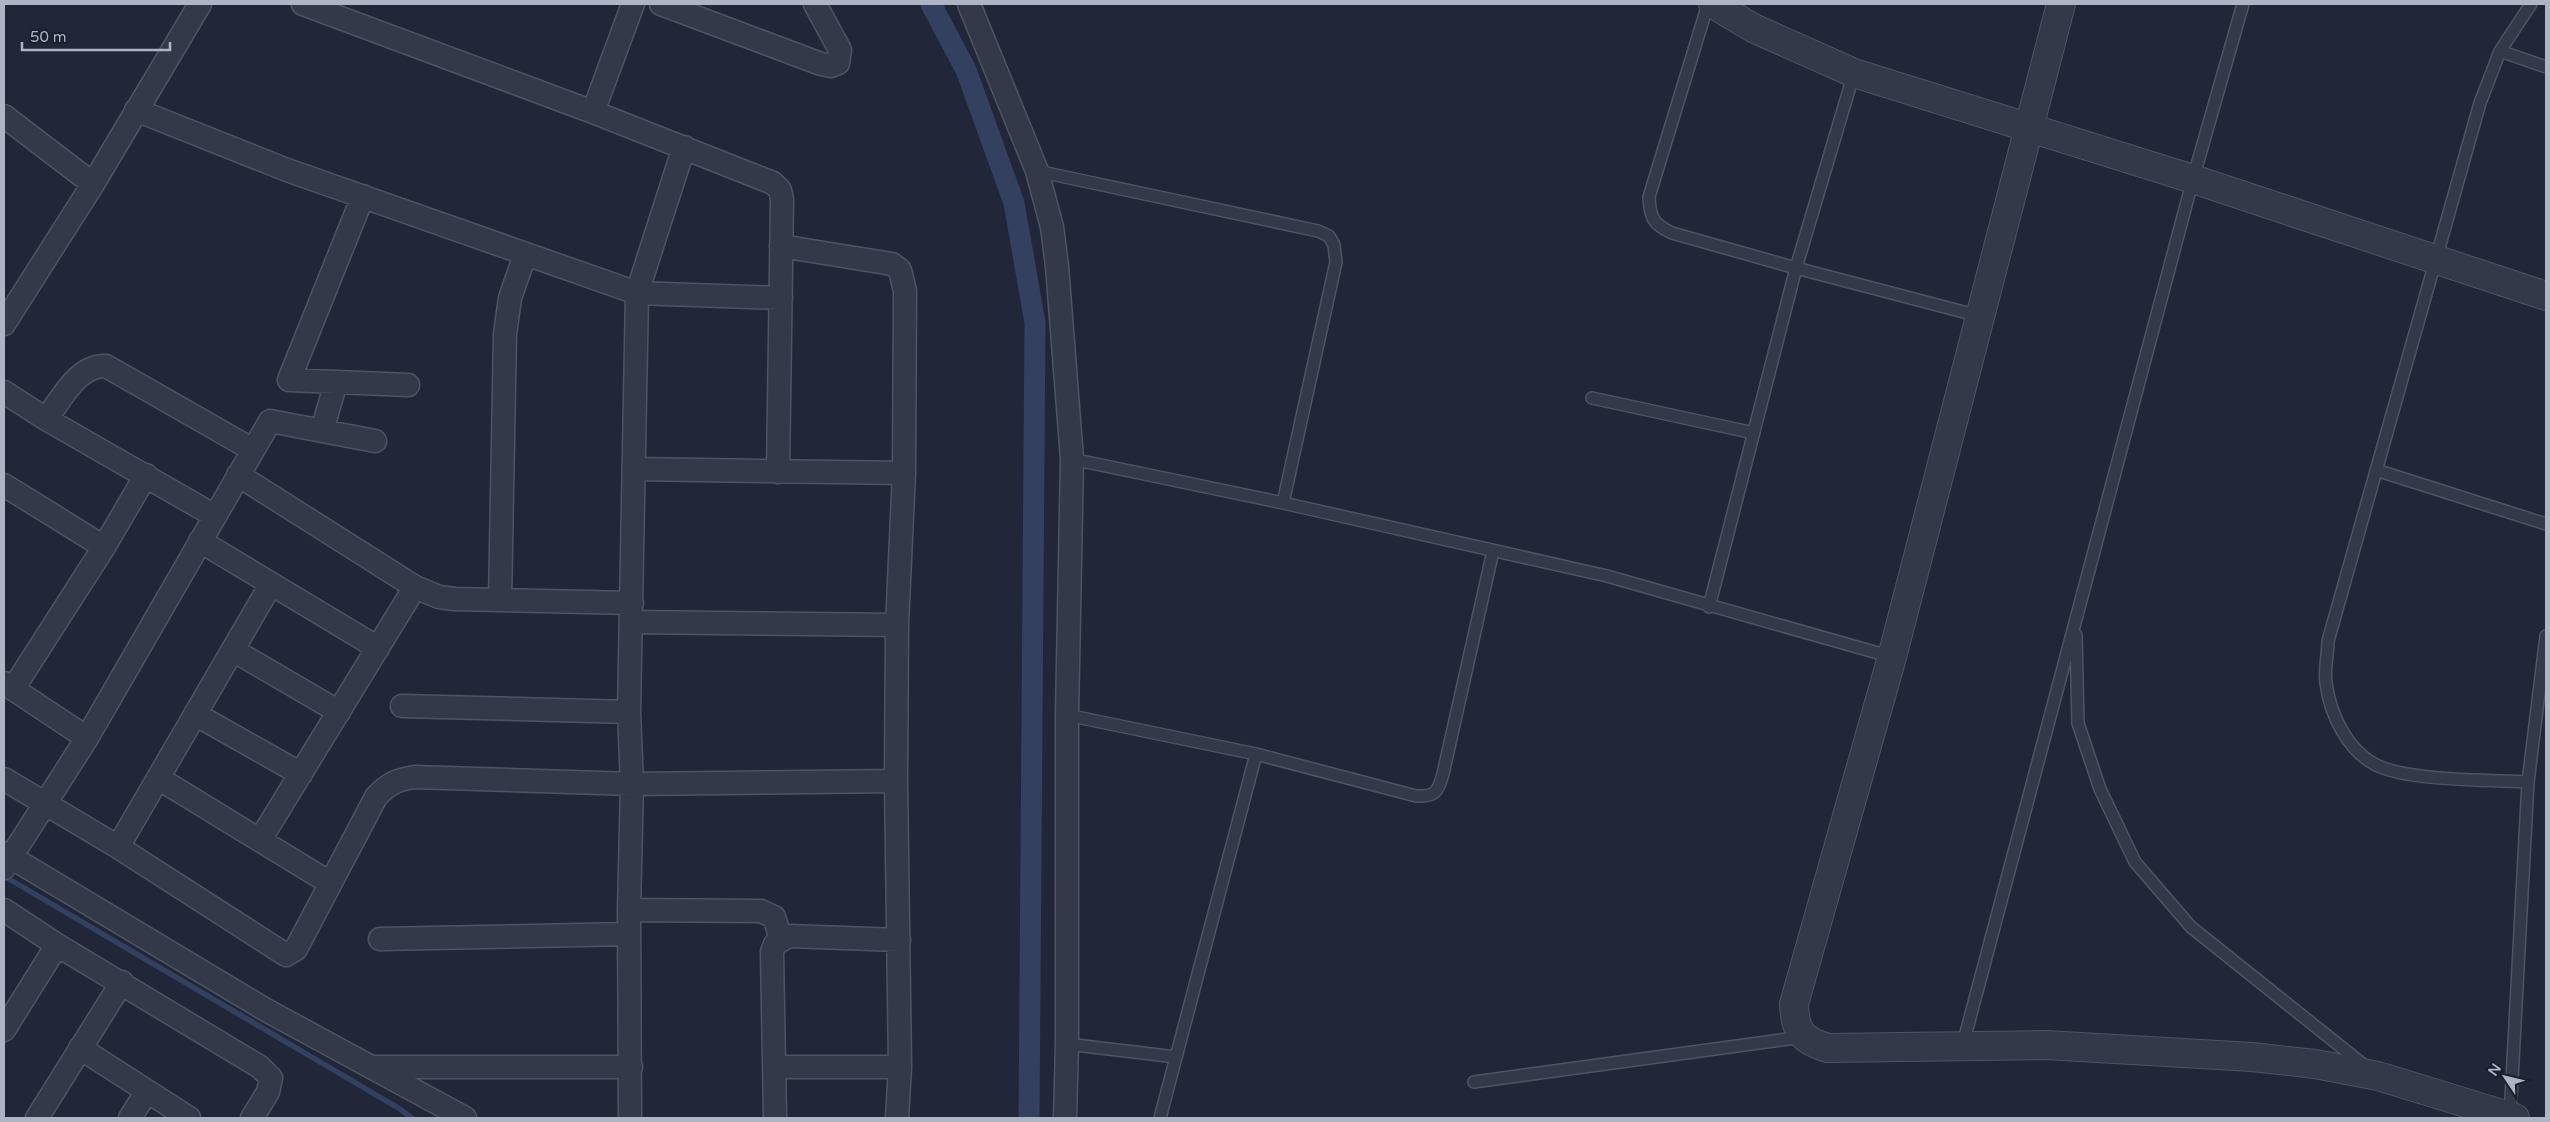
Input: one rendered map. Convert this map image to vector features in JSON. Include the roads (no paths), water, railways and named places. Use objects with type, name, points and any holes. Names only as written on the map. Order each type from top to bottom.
[{"type":"street","points":[[4,324],[93,184],[200,4]]},
{"type":"street","points":[[303,4],[593,112],[773,182],[780,190],[782,200],[778,472]]},
{"type":"street","points":[[593,112],[633,4]]},
{"type":"street","points":[[661,4],[821,64],[831,66],[838,63],[840,50],[815,4]]},
{"type":"street","points":[[969,4],[1037,172],[1052,227],[1057,266],[1072,459],[1066,715],[1067,1044],[1065,1118]]},
{"type":"street","points":[[1713,4],[1753,28],[1854,73],[2193,179],[2546,296]]},
{"type":"street","points":[[2061,4],[1892,657],[1794,1004],[1795,1023],[1803,1037],[1828,1048],[1963,1044],[2046,1045],[2252,1057],[2315,1064],[2378,1076],[2513,1118]]},
{"type":"street","points":[[136,110],[287,170],[525,255],[637,292],[781,298]]},
{"type":"street","points":[[4,116],[93,184]]},
{"type":"street","points":[[630,1118],[629,910],[632,784],[629,712],[637,292],[684,147]]},
{"type":"street","points":[[363,196],[289,380],[408,385]]},
{"type":"street","points":[[782,246],[892,264],[900,270],[905,291],[904,473],[897,625],[896,781],[900,1067],[897,1118]]},
{"type":"street","points":[[500,600],[505,334],[510,298],[525,255]]},
{"type":"street","points":[[46,419],[87,369],[106,366],[253,450]]},
{"type":"street","points":[[322,431],[336,382]]},
{"type":"street","points":[[4,392],[46,419],[215,516]]},
{"type":"street","points":[[375,441],[270,421],[87,738],[45,805],[7,860],[266,1010],[466,1118]]},
{"type":"street","points":[[634,469],[904,473]]},
{"type":"street","points":[[87,738],[8,686],[104,547],[146,475]]},
{"type":"street","points":[[238,475],[415,587],[439,597],[455,600],[500,600],[632,612],[897,625]]},
{"type":"street","points":[[4,485],[104,547]]},
{"type":"street","points":[[200,541],[378,648]]},
{"type":"street","points":[[118,847],[272,584]]},
{"type":"street","points":[[260,840],[415,587]]},
{"type":"street","points":[[233,650],[339,712]]},
{"type":"street","points":[[402,706],[629,712]]},
{"type":"street","points":[[195,714],[301,774]]},
{"type":"street","points":[[158,778],[330,883]]},
{"type":"street","points":[[4,779],[118,847],[286,954],[296,949],[376,797],[387,785],[398,780],[414,778],[632,784],[896,781]]},
{"type":"street","points":[[4,910],[57,946],[122,982],[266,1073],[271,1078],[268,1092],[252,1118]]},
{"type":"street","points":[[629,910],[761,911],[774,916],[781,939]]},
{"type":"street","points":[[380,939],[629,934]]},
{"type":"street","points":[[775,1118],[772,952],[775,944],[789,936],[899,940]]},
{"type":"street","points":[[4,1030],[57,946]]},
{"type":"street","points":[[37,1118],[122,982]]},
{"type":"street","points":[[80,1048],[189,1118]]},
{"type":"street","points":[[369,1066],[631,1067]]},
{"type":"street","points":[[775,1067],[900,1067]]},
{"type":"street","points":[[130,1118],[147,1091]]},
{"type":"lane","points":[[1708,4],[1649,197],[1650,212],[1658,226],[1672,234],[1979,316]]},
{"type":"lane","points":[[1963,1044],[2193,179],[2243,4]]},
{"type":"lane","points":[[2528,782],[2405,774],[2376,765],[2352,746],[2332,713],[2326,682],[2328,641],[2434,260],[2480,103],[2500,51],[2531,4]]},
{"type":"lane","points":[[2500,51],[2546,67]]},
{"type":"lane","points":[[1709,607],[1796,268],[1854,73]]},
{"type":"lane","points":[[1037,172],[1318,231],[1330,236],[1334,245],[1336,262],[1283,503]]},
{"type":"lane","points":[[1592,398],[1754,433]]},
{"type":"lane","points":[[1072,459],[1283,503],[1493,552],[1607,576],[1709,607],[1892,657]]},
{"type":"lane","points":[[2376,470],[2546,524]]},
{"type":"lane","points":[[1066,715],[1256,754],[1416,796],[1428,797],[1438,790],[1493,552]]},
{"type":"lane","points":[[2076,621],[2078,723],[2100,789],[2135,862],[2191,927],[2378,1076]]},
{"type":"lane","points":[[2513,1118],[2528,782],[2546,636]]},
{"type":"lane","points":[[1160,1118],[1256,754]]},
{"type":"lane","points":[[1474,1082],[1803,1037]]},
{"type":"lane","points":[[1067,1044],[1176,1058]]},
{"type":"waterway","points":[[931,4],[966,70],[1014,203],[1035,323],[1029,1118]]},
{"type":"waterway","points":[[4,876],[400,1109],[412,1118]]}]
